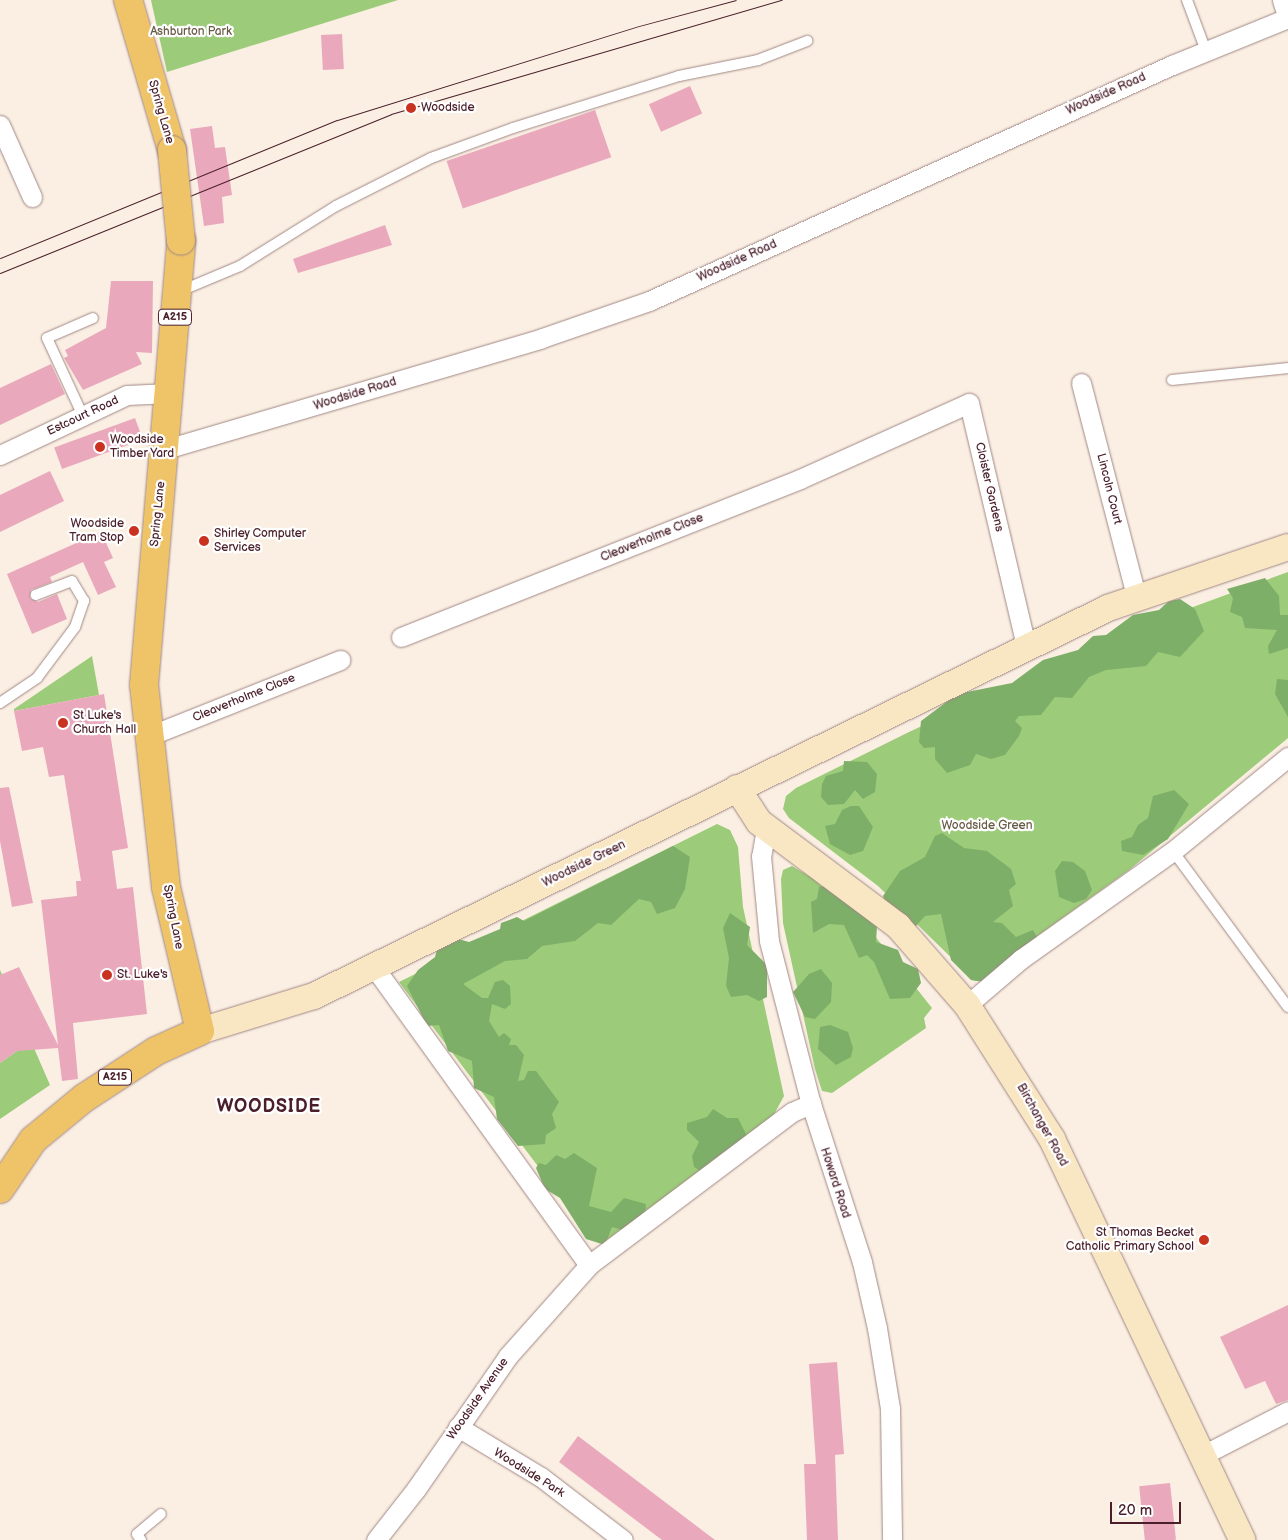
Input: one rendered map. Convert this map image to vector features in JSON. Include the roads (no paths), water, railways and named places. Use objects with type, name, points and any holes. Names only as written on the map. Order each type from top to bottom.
[{"type":"main road","name":"Spring Lane","points":[[128,0],[172,150],[181,241],[166,449],[147,612],[144,685],[148,736],[166,887],[200,1031]]},
{"type":"main road","name":"Woodside Green","points":[[200,1031],[290,1005],[374,967],[1026,646],[1136,596],[1288,548]]},
{"type":"main road","name":"Birchanger Road","points":[[737,788],[752,815],[766,829],[898,926],[967,1004],[1052,1139],[1242,1540]]},
{"type":"main road","name":"A215","points":[[0,1189],[33,1140],[84,1098],[156,1051],[200,1031]]},
{"type":"street","points":[[1282,0],[1288,18]]},
{"type":"street","name":"Woodside Road","points":[[166,449],[542,338],[648,301],[1206,51],[1288,18]]},
{"type":"street","points":[[0,125],[32,197]]},
{"type":"street","name":"Lincoln Court","points":[[1082,383],[1136,596]]},
{"type":"street","name":"Estcourt Road","points":[[0,455],[128,395],[170,393]]},
{"type":"street","name":"Cloister Gardens","points":[[899,431],[969,402],[1026,646]]},
{"type":"street","name":"Cleaverholme Close","points":[[401,637],[800,479],[899,431]]},
{"type":"street","name":"Cleaverholme Close","points":[[148,736],[340,660]]},
{"type":"street","points":[[967,1004],[1021,959],[1173,851],[1288,757]]},
{"type":"street","name":"Howard Road","points":[[766,829],[761,856],[769,941],[810,1104],[862,1262],[877,1328],[890,1408],[892,1540]]},
{"type":"street","points":[[374,967],[589,1265],[792,1112],[810,1104]]},
{"type":"street","name":"Woodside Avenue","points":[[376,1540],[508,1356],[589,1265]]},
{"type":"street","points":[[1201,1456],[1288,1411]]},
{"type":"street","name":"Woodside Park","points":[[458,1427],[541,1477],[623,1540]]},
{"type":"lane","points":[[1187,0],[1206,51]]},
{"type":"lane","points":[[177,292],[240,266],[336,206],[431,158],[513,128],[679,76],[758,60],[806,41]]},
{"type":"lane","points":[[82,416],[47,338],[93,318]]},
{"type":"lane","points":[[1172,380],[1288,368]]},
{"type":"lane","points":[[0,703],[37,678],[74,627],[84,601],[72,581],[36,596]]},
{"type":"lane","points":[[1173,851],[1288,1007]]},
{"type":"lane","points":[[141,1540],[137,1534],[160,1514]]},
{"type":"tram line","points":[[0,258],[337,120],[639,26],[736,0]]},
{"type":"tram line","points":[[0,273],[391,114],[782,0]]},
{"type":"place","name":"Woodside","points":[[411,108]]},
{"type":"place","name":"Woodside Timber Yard","points":[[100,447]]},
{"type":"place","name":"Woodside Tram Stop","points":[[134,531]]},
{"type":"place","name":"Shirley Computer Services","points":[[204,541]]},
{"type":"place","name":"St Luke's Church Hall","points":[[63,723]]},
{"type":"place","name":"St. Luke's","points":[[107,975]]},
{"type":"place","name":"St Thomas Becket Catholic Primary School","points":[[1204,1240]]},
{"type":"district","name":"WOODSIDE","points":[[269,1107]]},
{"type":"park label","name":"Ashburton Park","points":[[191,32]]}]
